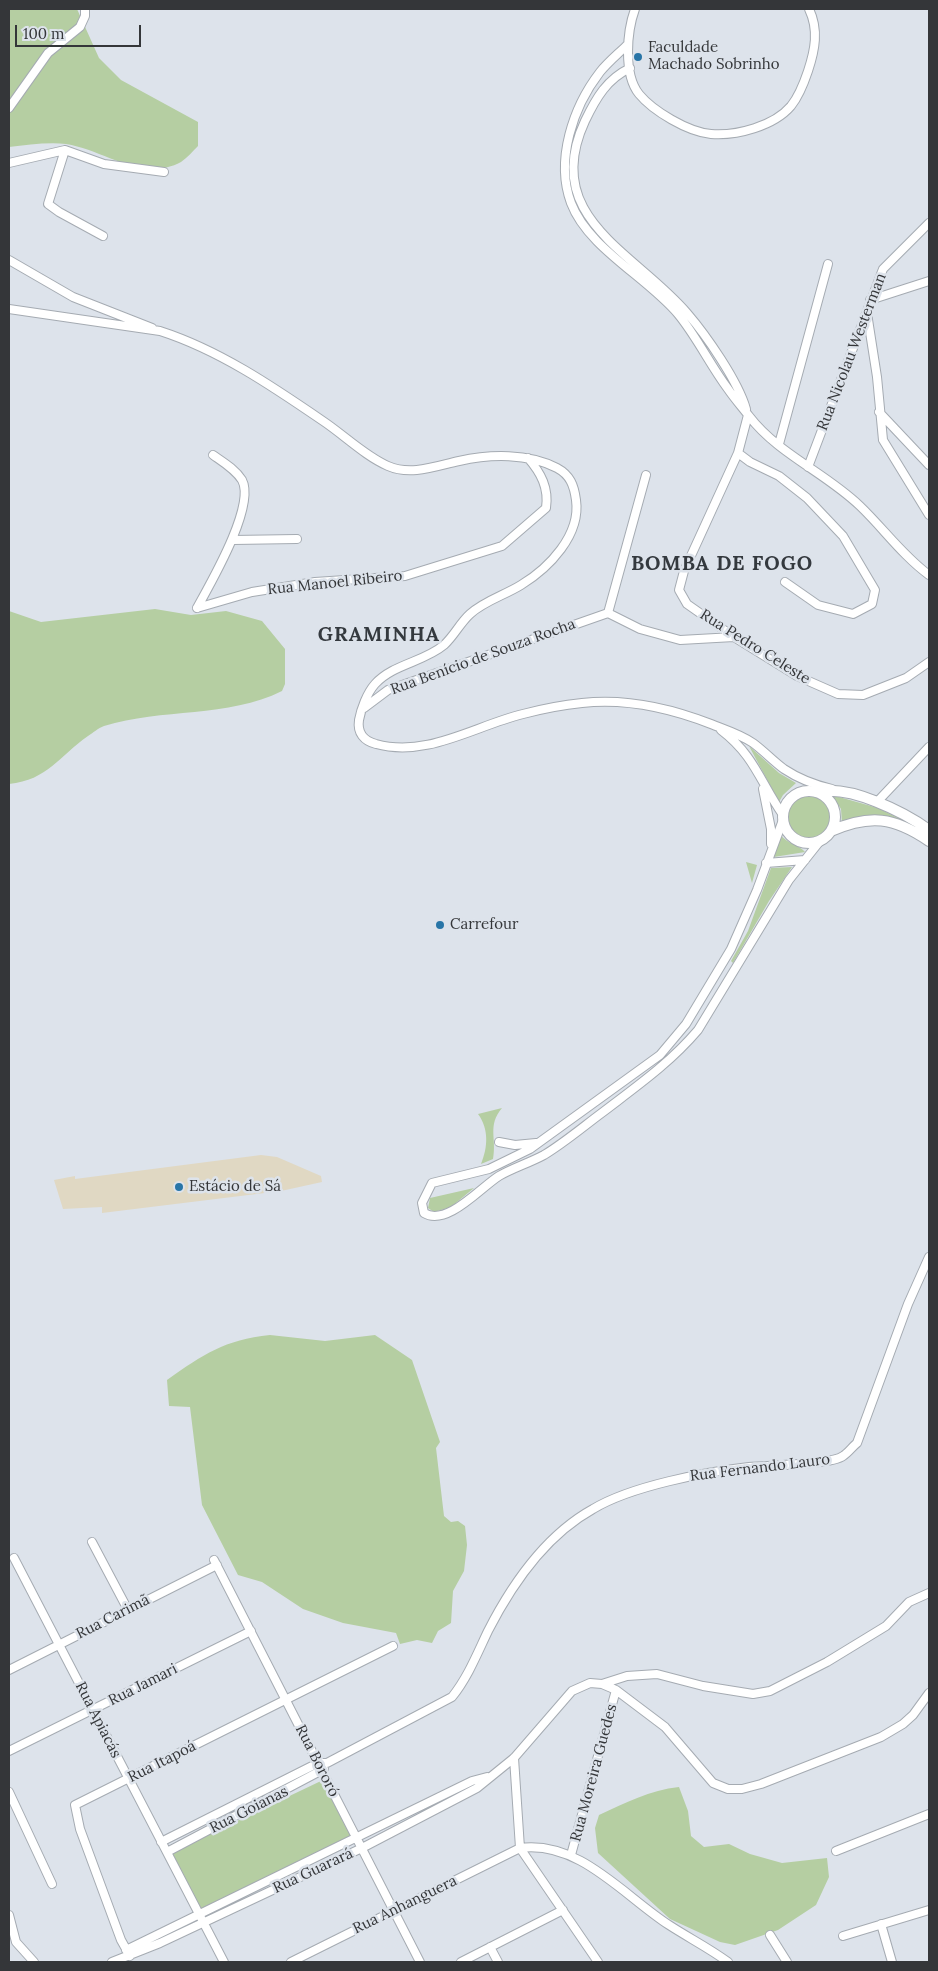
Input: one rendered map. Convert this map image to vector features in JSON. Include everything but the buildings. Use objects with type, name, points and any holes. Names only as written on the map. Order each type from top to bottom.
[{"type":"main road","points":[[929,830],[877,802],[832,789],[817,792],[799,792],[787,802],[783,818],[790,834],[796,840],[804,842],[820,841],[831,832],[854,822],[881,821],[911,829],[929,841]]},
{"type":"main road","points":[[817,792],[830,800],[834,807],[835,824],[831,832]]},
{"type":"main road","points":[[813,852],[824,842],[846,829],[881,821]]},
{"type":"street","points":[[9,108],[48,53],[80,27],[85,16],[85,9]]},
{"type":"street","points":[[636,9],[627,45],[630,68],[638,94],[669,119],[710,134],[728,134],[760,126],[776,118],[791,105],[804,82],[814,52],[816,36],[813,18],[809,9]]},
{"type":"street","points":[[627,45],[601,71],[585,95],[567,142],[565,176],[571,202],[592,235],[677,313],[728,389],[747,413],[779,444],[859,505],[909,560],[929,575]]},
{"type":"street","points":[[630,68],[615,75],[607,84],[578,136],[573,167],[578,197],[595,227],[687,312],[738,385],[747,413]]},
{"type":"street","points":[[9,163],[65,150],[104,164],[164,172]]},
{"type":"street","points":[[65,150],[48,204],[58,212],[103,236]]},
{"type":"street","name":"Rua Nicolau Westerman","points":[[808,467],[883,269],[929,223]]},
{"type":"street","points":[[9,260],[73,297],[213,352],[322,420],[385,465],[399,470],[413,471],[470,459],[528,458],[558,469],[568,476],[573,484],[577,506],[572,532],[557,555],[524,583],[470,614],[444,645],[427,656],[387,673],[375,684],[362,709],[359,730],[368,742],[388,748],[420,747],[455,738],[520,715],[583,703],[654,706],[692,716],[735,732],[755,744],[782,768],[801,779],[817,792]]},
{"type":"street","points":[[779,444],[828,264]]},
{"type":"street","points":[[870,300],[929,281]]},
{"type":"street","points":[[9,308],[160,331]]},
{"type":"street","points":[[866,311],[877,377],[879,412],[885,446],[929,516]]},
{"type":"street","points":[[879,412],[929,465]]},
{"type":"street","name":"Rua Pedro Celeste","points":[[747,413],[738,453],[684,571],[679,590],[687,604],[734,637],[797,676],[838,694],[863,695],[906,678],[929,662]]},
{"type":"street","points":[[738,453],[750,462],[779,476],[813,504],[843,536],[875,590],[872,604],[853,614],[818,605],[785,582]]},
{"type":"street","name":"Rua Manoel Ribeiro","points":[[213,455],[231,468],[244,485],[244,497],[233,540],[197,608],[252,592],[315,582],[373,580],[405,576],[502,546],[538,517],[546,508],[548,495],[545,484],[528,458]]},
{"type":"street","points":[[646,475],[608,613],[640,629],[680,640],[734,637]]},
{"type":"street","points":[[233,540],[297,539]]},
{"type":"street","name":"Rua Benício de Souza Rocha","points":[[362,709],[388,690],[608,613]]},
{"type":"street","points":[[716,726],[736,742],[760,774],[783,818],[757,890],[730,949],[682,1029],[660,1055],[530,1149],[499,1165],[432,1182],[425,1194],[422,1208],[429,1216],[444,1214],[457,1208],[498,1177],[545,1154],[661,1069],[680,1052],[698,1030],[755,934],[790,880],[820,841]]},
{"type":"street","points":[[877,802],[929,747]]},
{"type":"street","points":[[760,774],[771,829],[771,849]]},
{"type":"street","points":[[801,779],[832,789]]},
{"type":"street","points":[[766,863],[805,860]]},
{"type":"street","points":[[499,1142],[528,1144],[549,1136]]},
{"type":"street","points":[[498,1177],[499,1165]]},
{"type":"street","name":"Rua Fernando Lauro","points":[[452,1697],[464,1682],[502,1606],[544,1548],[592,1509],[615,1499],[692,1476],[750,1467],[807,1463],[842,1458],[857,1443],[908,1304],[929,1257]]},
{"type":"street","points":[[92,1542],[128,1610]]},
{"type":"street","name":"Rua Apiacás","points":[[14,1558],[224,1962]]},
{"type":"street","name":"Rua Carimã","points":[[9,1670],[128,1610],[216,1562]]},
{"type":"street","name":"Rua Bororó","points":[[216,1562],[420,1962]]},
{"type":"street","name":"Rua Guarará","points":[[112,1962],[201,1919],[253,1899],[362,1848],[477,1788],[514,1758],[572,1691],[590,1683],[602,1684],[627,1676],[657,1674],[702,1686],[752,1694],[770,1691],[828,1662],[886,1626],[909,1602],[929,1593]]},
{"type":"street","name":"Rua Jamari","points":[[9,1751],[251,1631]]},
{"type":"street","name":"Rua Itapoá","points":[[126,1955],[80,1828],[75,1805],[393,1646]]},
{"type":"street","points":[[602,1684],[616,1690],[665,1726],[713,1783],[728,1789],[742,1789],[761,1784],[881,1737],[913,1715],[928,1695]]},
{"type":"street","name":"Rua Moreira Guedes","points":[[571,1855],[616,1690]]},
{"type":"street","name":"Rua Goianas","points":[[161,1842],[318,1763],[328,1763],[452,1697]]},
{"type":"street","points":[[514,1758],[520,1848],[598,1962]]},
{"type":"street","points":[[323,1772],[328,1763]]},
{"type":"street","name":"Rua Goianas","points":[[166,1852],[323,1772]]},
{"type":"street","name":"Rua Guarará","points":[[201,1919],[249,1891],[472,1781],[491,1776]]},
{"type":"street","points":[[9,1792],[52,1884]]},
{"type":"street","points":[[439,1798],[443,1806]]},
{"type":"street","points":[[836,1851],[929,1814]]},
{"type":"street","points":[[520,1848],[542,1848],[571,1855],[669,1925],[714,1951],[728,1962]]},
{"type":"street","name":"Rua Anhanguera","points":[[291,1962],[520,1848]]},
{"type":"street","points":[[249,1891],[253,1899]]},
{"type":"street","points":[[460,1962],[563,1910]]},
{"type":"street","points":[[843,1936],[929,1910]]},
{"type":"street","points":[[9,1915],[16,1942],[34,1962]]},
{"type":"street","points":[[881,1924],[892,1962]]},
{"type":"street","points":[[770,1936],[787,1962]]},
{"type":"street","points":[[490,1947],[498,1962]]},
{"type":"shaded area","name":"Estácio de Sá","points":[[261,1155],[277,1157],[321,1176],[322,1182],[281,1191],[102,1213],[102,1207],[63,1209],[54,1180],[75,1176],[75,1179]]},
{"type":"green space","points":[[9,9],[77,9],[99,58],[121,80],[198,122],[198,146],[181,162],[166,168],[152,169],[123,163],[81,147],[66,144],[9,147]]},
{"type":"green space","points":[[155,609],[191,615],[226,611],[262,621],[285,649],[285,684],[282,691],[261,700],[240,705],[126,720],[104,726],[34,778],[9,784],[9,611],[41,622]]},
{"type":"green space","points":[[749,746],[779,773],[796,783],[783,795],[779,802]]},
{"type":"green space","points":[[832,795],[878,808],[912,825],[842,823],[841,809]]},
{"type":"green space","points":[[808,796],[820,800],[826,806],[830,818],[826,830],[820,836],[808,840],[796,836],[790,830],[786,818],[790,806],[796,800]]},
{"type":"green space","points":[[780,834],[786,840],[805,852],[774,857]]},
{"type":"green space","points":[[746,862],[757,865],[752,883]]},
{"type":"green space","points":[[792,867],[769,901],[733,963],[731,961],[748,931],[771,868]]},
{"type":"green space","points":[[502,1108],[497,1114],[495,1121],[493,1159],[481,1164],[486,1145],[486,1132],[478,1114]]},
{"type":"green space","points":[[474,1188],[451,1207],[434,1212],[428,1208],[430,1198]]},
{"type":"green space","points":[[270,1335],[325,1341],[375,1335],[412,1360],[440,1442],[436,1448],[444,1516],[451,1522],[458,1521],[465,1526],[467,1545],[464,1571],[453,1591],[451,1623],[438,1631],[432,1643],[417,1640],[400,1644],[396,1633],[343,1623],[303,1609],[262,1582],[238,1575],[202,1505],[190,1407],[169,1406],[167,1380],[215,1350],[240,1340]]},
{"type":"green space","points":[[323,1780],[356,1837],[199,1912],[170,1853]]},
{"type":"green space","points":[[679,1787],[688,1811],[691,1836],[704,1847],[729,1844],[750,1854],[782,1863],[827,1858],[829,1877],[816,1905],[778,1930],[735,1945],[720,1942],[670,1919],[598,1853],[595,1828],[599,1815],[648,1794]]},
{"type":"place","name":"Faculdade Machado Sobrinho","points":[[638,57]]},
{"type":"place","name":"Carrefour","points":[[440,925]]},
{"type":"place","name":"Estácio de Sá","points":[[179,1187]]},
{"type":"district","name":"BOMBA DE FOGO","points":[[722,564]]},
{"type":"district","name":"GRAMINHA","points":[[379,635]]}]
